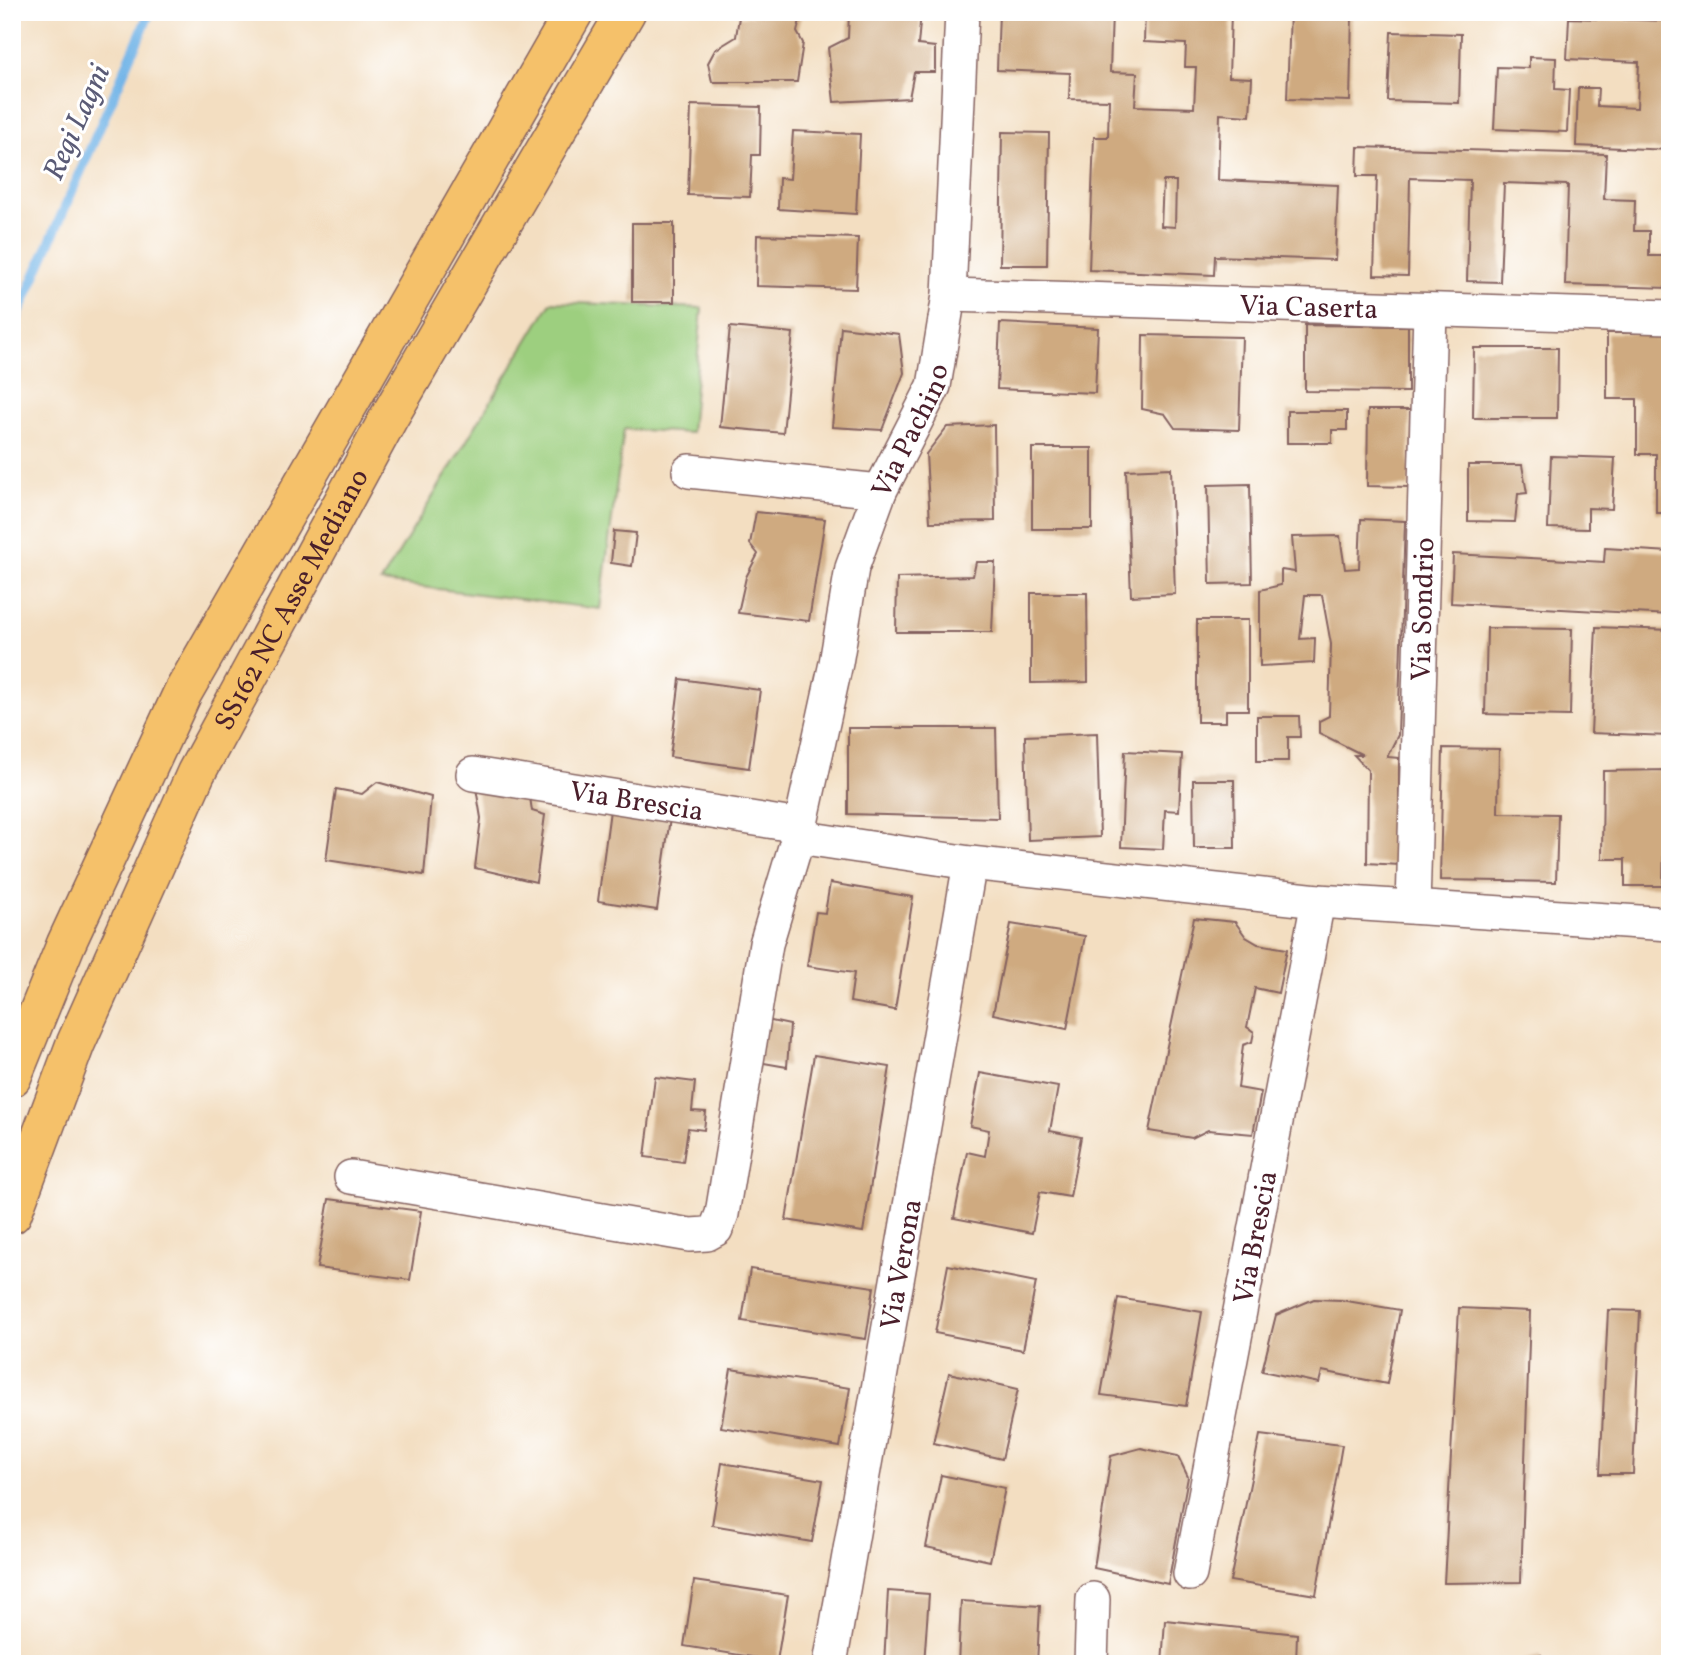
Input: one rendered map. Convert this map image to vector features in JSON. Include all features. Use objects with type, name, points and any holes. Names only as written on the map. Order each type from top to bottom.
[{"type":"highway","name":"SS162 NC Asse Mediano","points":[[12,1077],[66,944],[182,694],[574,12]]},
{"type":"highway","name":"SS162 NC Asse Mediano","points":[[12,1214],[75,1045],[196,773],[388,419],[626,12]]},
{"type":"street","name":"Via Pachino","points":[[351,1177],[690,1235],[707,1234],[716,1229],[722,1214],[766,944],[799,831],[836,663],[852,568],[880,491],[934,386],[950,295],[962,12]]},
{"type":"street","name":"Via Caserta","points":[[950,295],[1670,317]]},
{"type":"street","name":"Via Sondrio","points":[[1413,907],[1430,311]]},
{"type":"street","points":[[689,471],[880,491]]},
{"type":"street","name":"Via Brescia","points":[[473,774],[970,863],[1318,901],[1670,924]]},
{"type":"street","name":"Via Verona","points":[[830,1664],[970,863]]},
{"type":"street","name":"Via Brescia","points":[[1190,1574],[1318,901]]},
{"type":"street","points":[[1091,1664],[1093,1600]]},
{"type":"green space","points":[[551,302],[702,308],[691,433],[624,429],[600,609],[381,582]]},
{"type":"building","points":[[756,12],[802,12],[797,32],[803,43],[797,82],[712,82],[708,63],[715,50],[736,37],[739,17],[756,15]]},
{"type":"building","points":[[849,12],[921,12],[918,45],[935,47],[935,72],[914,72],[909,98],[834,102],[828,48],[848,38]]},
{"type":"building","points":[[999,12],[1112,12],[1110,72],[1137,73],[1135,106],[1194,108],[1196,67],[1185,67],[1186,44],[1144,42],[1145,12],[1231,12],[1229,77],[1252,78],[1250,116],[1220,114],[1218,180],[1338,185],[1335,260],[1215,256],[1214,275],[1089,270],[1094,137],[1108,137],[1109,100],[1069,99],[1070,73],[997,70]],"holes":[[[1163,181],[1176,181],[1175,227],[1161,226]]]},
{"type":"building","points":[[1290,12],[1352,13],[1350,101],[1287,99]]},
{"type":"building","points":[[1569,18],[1670,21],[1670,150],[1576,146],[1578,88],[1598,88],[1597,106],[1637,108],[1639,62],[1567,59]]},
{"type":"building","points":[[1391,32],[1461,34],[1459,103],[1388,101]]},
{"type":"building","points":[[1529,57],[1556,58],[1555,89],[1569,90],[1567,132],[1494,129],[1497,67],[1529,68]]},
{"type":"building","points":[[691,105],[761,107],[760,155],[752,155],[750,197],[688,195]]},
{"type":"building","points":[[793,131],[860,134],[856,214],[778,209],[779,178],[790,179]]},
{"type":"building","points":[[1002,132],[1049,133],[1047,265],[1000,265]]},
{"type":"building","points":[[1358,147],[1606,154],[1604,199],[1635,200],[1634,231],[1649,231],[1649,256],[1670,256],[1670,288],[1565,285],[1568,185],[1504,183],[1500,282],[1467,281],[1470,180],[1410,178],[1408,276],[1374,275],[1377,176],[1357,176]]},
{"type":"building","points":[[632,223],[674,223],[674,302],[632,302]]},
{"type":"building","points":[[757,235],[858,238],[856,289],[756,286]]},
{"type":"building","points":[[1000,323],[1098,328],[1095,393],[997,389]]},
{"type":"building","points":[[1305,325],[1408,326],[1408,392],[1305,391]]},
{"type":"building","points":[[730,327],[793,333],[783,433],[720,427]]},
{"type":"building","points":[[841,327],[899,334],[904,373],[882,430],[832,427]]},
{"type":"building","points":[[1607,333],[1670,333],[1670,513],[1656,513],[1656,454],[1637,454],[1637,399],[1607,399]]},
{"type":"building","points":[[1143,335],[1242,337],[1239,430],[1175,428],[1165,414],[1142,409]]},
{"type":"building","points":[[1474,348],[1558,348],[1557,418],[1473,418]]},
{"type":"building","points":[[1368,410],[1410,410],[1409,487],[1367,486]]},
{"type":"building","points":[[1287,411],[1347,411],[1347,430],[1332,430],[1332,443],[1287,443]]},
{"type":"building","points":[[994,425],[995,521],[930,522],[926,454],[947,427]]},
{"type":"building","points":[[1032,448],[1092,448],[1092,529],[1032,529]]},
{"type":"building","points":[[1551,456],[1615,458],[1612,509],[1588,508],[1588,529],[1548,528]]},
{"type":"building","points":[[1468,465],[1522,465],[1527,493],[1518,494],[1515,522],[1468,521]]},
{"type":"building","points":[[1171,468],[1175,594],[1131,596],[1126,470]]},
{"type":"building","points":[[1250,484],[1252,583],[1210,584],[1208,485]]},
{"type":"building","points":[[756,512],[825,519],[809,621],[738,613],[746,577],[758,554],[750,544]]},
{"type":"building","points":[[1361,519],[1405,521],[1398,735],[1387,757],[1399,758],[1399,865],[1367,863],[1368,770],[1354,755],[1363,755],[1319,733],[1319,721],[1329,716],[1331,644],[1322,595],[1305,595],[1300,639],[1315,638],[1314,663],[1260,666],[1260,590],[1281,585],[1281,570],[1295,572],[1292,537],[1340,536],[1345,569],[1359,568]]},
{"type":"building","points":[[614,531],[636,533],[632,566],[611,563]]},
{"type":"building","points":[[1605,548],[1670,552],[1670,615],[1451,603],[1453,554],[1604,562]]},
{"type":"building","points":[[976,562],[995,562],[992,632],[896,632],[897,578],[973,576]]},
{"type":"building","points":[[1031,593],[1087,593],[1088,682],[1031,683]]},
{"type":"building","points":[[1197,620],[1248,620],[1248,710],[1226,710],[1226,722],[1197,722]]},
{"type":"building","points":[[1596,627],[1670,630],[1670,736],[1591,733]]},
{"type":"building","points":[[1487,628],[1572,629],[1570,716],[1485,714]]},
{"type":"building","points":[[680,679],[760,690],[749,768],[670,757]]},
{"type":"building","points":[[1257,716],[1299,716],[1300,737],[1288,737],[1288,761],[1257,761]]},
{"type":"building","points":[[848,728],[996,728],[998,818],[848,814]]},
{"type":"building","points":[[1097,733],[1100,837],[1028,840],[1025,736]]},
{"type":"building","points":[[1443,748],[1499,749],[1498,813],[1558,814],[1556,882],[1440,880]]},
{"type":"building","points":[[1125,751],[1182,754],[1179,811],[1165,810],[1163,849],[1121,847]]},
{"type":"building","points":[[1670,770],[1670,842],[1664,842],[1663,886],[1625,886],[1625,859],[1602,859],[1603,771]]},
{"type":"building","points":[[1193,780],[1234,780],[1235,848],[1194,848]]},
{"type":"building","points":[[377,782],[431,797],[424,875],[326,860],[336,789],[362,794]]},
{"type":"building","points":[[476,788],[530,797],[532,811],[545,815],[536,882],[475,868],[481,818]]},
{"type":"building","points":[[610,810],[670,818],[657,910],[598,901]]},
{"type":"building","points":[[830,883],[913,897],[895,1010],[850,1002],[854,973],[807,966],[816,912],[825,913]]},
{"type":"building","points":[[1194,918],[1235,922],[1246,937],[1258,944],[1287,949],[1278,993],[1255,988],[1247,1027],[1254,1032],[1252,1042],[1243,1045],[1238,1088],[1261,1092],[1253,1134],[1208,1130],[1192,1138],[1149,1131]]},
{"type":"building","points":[[1011,924],[1085,936],[1067,1029],[993,1014]]},
{"type":"building","points":[[762,1019],[790,1025],[787,1067],[758,1062]]},
{"type":"building","points":[[814,1055],[890,1067],[863,1232],[786,1220]]},
{"type":"building","points":[[980,1073],[1058,1087],[1050,1131],[1081,1137],[1070,1197],[1040,1192],[1032,1233],[954,1218],[967,1152],[985,1156],[989,1130],[970,1126]]},
{"type":"building","points":[[655,1077],[695,1082],[692,1111],[706,1112],[704,1130],[688,1128],[683,1162],[645,1157]]},
{"type":"building","points":[[329,1199],[421,1211],[410,1280],[317,1268]]},
{"type":"building","points":[[948,1265],[1036,1282],[1023,1350],[935,1333]]},
{"type":"building","points":[[750,1269],[874,1287],[866,1339],[742,1321]]},
{"type":"building","points":[[1118,1298],[1202,1312],[1186,1406],[1101,1395]]},
{"type":"building","points":[[1314,1299],[1341,1300],[1400,1310],[1387,1384],[1322,1371],[1319,1383],[1262,1371],[1276,1315]]},
{"type":"building","points":[[1459,1308],[1530,1311],[1521,1582],[1444,1583]]},
{"type":"building","points":[[1608,1310],[1640,1311],[1633,1474],[1600,1474]]},
{"type":"building","points":[[731,1369],[850,1388],[840,1447],[721,1427]]},
{"type":"building","points":[[949,1373],[1018,1389],[1002,1459],[933,1443]]},
{"type":"building","points":[[1260,1435],[1342,1445],[1316,1595],[1230,1581]]},
{"type":"building","points":[[1141,1448],[1178,1456],[1188,1477],[1168,1584],[1094,1568],[1111,1456]]},
{"type":"building","points":[[722,1463],[823,1480],[812,1542],[712,1525]]},
{"type":"building","points":[[941,1475],[1005,1488],[990,1561],[926,1547]]},
{"type":"building","points":[[694,1581],[788,1595],[777,1661],[684,1646]]},
{"type":"building","points":[[888,1591],[929,1594],[924,1664],[884,1664]]},
{"type":"building","points":[[961,1601],[1040,1606],[1037,1664],[958,1664]]},
{"type":"building","points":[[1165,1620],[1297,1634],[1296,1664],[1162,1664]]},
{"type":"building","points":[[1541,1655],[1542,1664],[1514,1664],[1514,1663]]},
{"type":"waterway","name":"Regi Lagni","points":[[12,329],[150,12]]}]
